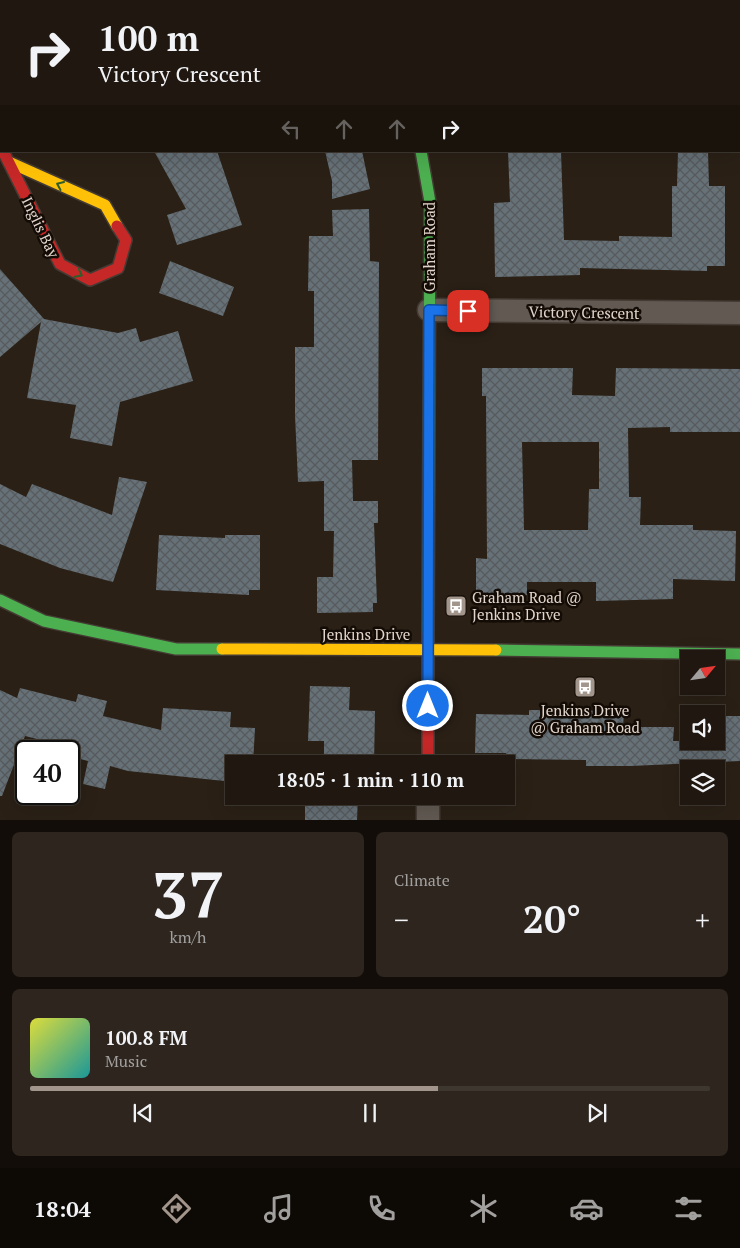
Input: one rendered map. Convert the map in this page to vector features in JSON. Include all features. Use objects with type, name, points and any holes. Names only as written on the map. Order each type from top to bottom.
[{"type":"street","name":"Inglis Bay","points":[[4,152],[60,264],[90,280],[118,268],[126,240],[106,205],[5,152]]},
{"type":"street","name":"Graham Road","points":[[421,152],[430,202],[428,755]]},
{"type":"street","name":"Victory Crescent","points":[[429,310],[740,313]]},
{"type":"street","name":"Jenkins Drive","points":[[0,600],[44,620],[176,649],[428,649],[740,654]]},
{"type":"street","points":[[428,805],[428,820]]},
{"type":"building","points":[[155,152],[217,152],[242,225],[177,245],[167,215],[186,209]]},
{"type":"building","points":[[325,152],[362,152],[370,189],[332,199],[332,181]]},
{"type":"building","points":[[508,152],[561,152],[564,240],[619,241],[619,236],[672,237],[672,186],[677,186],[678,152],[708,152],[709,186],[725,186],[725,266],[707,266],[707,271],[580,268],[580,275],[495,277],[494,203],[510,202]]},
{"type":"building","points":[[369,209],[370,261],[379,262],[378,460],[352,460],[353,501],[378,501],[378,523],[374,523],[377,603],[373,603],[373,612],[317,613],[317,577],[333,577],[334,531],[324,531],[324,481],[298,482],[295,415],[295,347],[314,347],[314,291],[308,291],[309,236],[333,236],[332,210]]},
{"type":"building","points":[[170,261],[234,287],[223,316],[159,293]]},
{"type":"building","points":[[0,269],[44,319],[118,333],[136,328],[140,342],[178,331],[193,381],[120,402],[112,446],[70,438],[76,405],[27,398],[41,322],[0,357]]},
{"type":"building","points":[[482,368],[573,368],[572,395],[615,396],[616,368],[740,369],[740,432],[670,432],[670,427],[628,428],[629,497],[641,497],[640,525],[693,525],[693,530],[736,531],[735,581],[673,579],[673,599],[596,601],[596,582],[527,582],[527,595],[476,595],[476,558],[487,559],[486,396],[482,396]],"holes":[[[522,442],[599,442],[599,489],[589,489],[588,530],[524,530]]]},
{"type":"building","points":[[119,477],[147,482],[113,582],[60,568],[0,544],[0,484],[26,497],[32,484],[112,515]]},
{"type":"building","points":[[159,535],[225,538],[225,535],[260,535],[260,590],[249,590],[249,595],[156,590]]},
{"type":"building","points":[[310,686],[350,687],[349,710],[375,711],[374,755],[324,755],[324,741],[308,741]]},
{"type":"building","points":[[20,688],[76,702],[78,694],[107,701],[103,716],[161,730],[163,708],[231,712],[230,727],[255,728],[254,755],[225,755],[225,781],[128,771],[110,766],[105,789],[83,784],[88,761],[80,759],[80,740],[41,740],[25,736],[23,740],[15,740],[15,762],[2,796],[0,796],[0,690],[17,698]]},
{"type":"building","points":[[529,710],[624,711],[623,727],[674,727],[673,741],[680,741],[680,750],[725,750],[725,716],[740,716],[740,761],[680,760],[680,764],[586,766],[586,760],[515,759],[515,755],[506,755],[506,753],[475,753],[476,714],[529,715]]},
{"type":"building","points":[[305,805],[358,805],[357,820],[305,820]]},
{"type":"traffic: fast","points":[[421,152],[430,202],[428,633]]},
{"type":"traffic: fast","points":[[0,600],[44,621],[176,649],[222,649]]},
{"type":"traffic: fast","points":[[496,650],[740,654]]},
{"type":"traffic: slow","points":[[9,162],[105,205],[117,226]]},
{"type":"traffic: slow","points":[[222,649],[496,650]]},
{"type":"traffic: jam","points":[[4,152],[60,264],[90,280],[118,268],[126,240],[117,226]]},
{"type":"traffic: jam","points":[[428,633],[428,755]]},
{"type":"place","name":"Graham Road @ Jenkins Drive","points":[[456,606]]},
{"type":"place","name":"Jenkins Drive @ Graham Road","points":[[585,687]]},
{"type":"route","points":[[428,706],[429,310],[468,311]]}]
